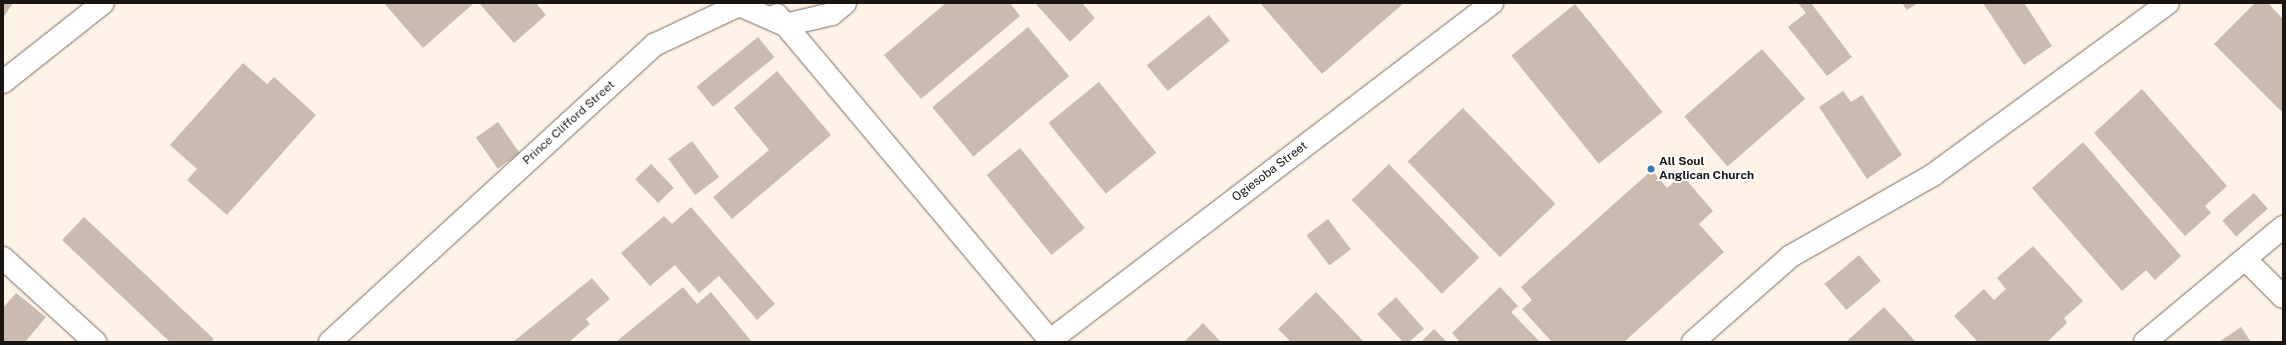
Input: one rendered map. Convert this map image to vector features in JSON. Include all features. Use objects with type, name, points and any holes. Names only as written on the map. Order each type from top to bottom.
[{"type":"street","points":[[3,82],[103,3]]},
{"type":"street","points":[[768,3],[1049,341]]},
{"type":"street","points":[[786,25],[832,14],[845,3]]},
{"type":"street","name":"Ogiesoba Street","points":[[1049,341],[1492,3]]},
{"type":"street","points":[[1692,342],[1791,256],[1933,175],[2168,3]]},
{"type":"street","name":"Prince Clifford Street","points":[[330,342],[654,45],[739,5],[786,25]]},
{"type":"street","points":[[2146,342],[2283,228]]},
{"type":"street","points":[[3,258],[95,342]]},
{"type":"street","points":[[2246,260],[2283,297]]},
{"type":"building","points":[[3,3],[13,3],[3,18]]},
{"type":"building","points":[[384,3],[474,3],[423,48]]},
{"type":"building","points":[[479,3],[536,3],[546,15],[514,43]]},
{"type":"building","points":[[946,3],[1010,3],[1020,16],[921,99],[884,55]]},
{"type":"building","points":[[1035,3],[1082,3],[1095,18],[1070,42]]},
{"type":"building","points":[[1260,3],[1404,3],[1322,74]]},
{"type":"building","points":[[1798,3],[1811,3],[1852,57],[1827,76],[1788,27],[1806,13]]},
{"type":"building","points":[[1902,3],[1918,3],[1907,10]]},
{"type":"building","points":[[1983,3],[2024,3],[2052,46],[2024,65]]},
{"type":"building","points":[[2255,3],[2268,3],[2283,19],[2283,113],[2214,44]]},
{"type":"building","points":[[1575,4],[1662,112],[1599,164],[1511,56]]},
{"type":"building","points":[[1209,15],[1230,41],[1168,91],[1147,65]]},
{"type":"building","points":[[1028,27],[1069,76],[973,156],[932,107]]},
{"type":"building","points":[[758,37],[774,57],[713,107],[697,87]]},
{"type":"building","points":[[1762,49],[1805,99],[1728,166],[1684,117]]},
{"type":"building","points":[[243,63],[267,84],[274,77],[316,115],[227,215],[187,180],[197,169],[170,145]]},
{"type":"building","points":[[777,71],[831,135],[732,219],[713,197],[769,150],[734,108]]},
{"type":"building","points":[[1099,82],[1156,153],[1106,194],[1048,123]]},
{"type":"building","points":[[2142,89],[2227,186],[2205,206],[2211,213],[2185,236],[2094,133]]},
{"type":"building","points":[[1843,91],[1851,102],[1862,95],[1902,155],[1867,179],[1819,107]]},
{"type":"building","points":[[1463,108],[1555,204],[1500,257],[1408,161]]},
{"type":"building","points":[[498,122],[520,153],[498,169],[476,137]]},
{"type":"building","points":[[692,141],[719,177],[695,195],[668,159]]},
{"type":"building","points":[[2083,142],[2181,256],[2155,280],[2146,270],[2122,291],[2032,188]]},
{"type":"building","points":[[1020,148],[1085,228],[1051,255],[987,175]]},
{"type":"building","points":[[651,164],[674,188],[658,203],[635,179]]},
{"type":"building","points":[[1389,164],[1479,258],[1442,294],[1352,200]]},
{"type":"building","points":[[1652,170],[1667,188],[1682,175],[1713,211],[1699,224],[1724,252],[1624,342],[1552,342],[1522,309],[1532,300],[1521,287]]},
{"type":"building","points":[[2254,193],[2268,209],[2236,236],[2222,221]]},
{"type":"building","points":[[691,207],[775,304],[757,320],[719,276],[699,293],[675,265],[650,286],[621,253],[664,216],[672,224]]},
{"type":"building","points":[[84,217],[214,339],[211,342],[170,342],[62,240]]},
{"type":"building","points":[[1328,219],[1351,249],[1329,266],[1306,235]]},
{"type":"building","points":[[2033,246],[2083,301],[2064,318],[2067,323],[2047,342],[1978,342],[1954,316],[1984,289],[1994,300],[2006,289],[1997,278]]},
{"type":"building","points":[[1859,255],[1881,281],[1846,310],[1825,284]]},
{"type":"building","points":[[592,278],[610,299],[586,319],[590,324],[569,342],[513,342]]},
{"type":"building","points":[[683,287],[697,304],[711,292],[752,342],[616,342]]},
{"type":"building","points":[[1500,287],[1518,306],[1511,312],[1540,342],[1460,342],[1452,333]]},
{"type":"building","points":[[1316,292],[1364,342],[1291,342],[1278,329]]},
{"type":"building","points":[[16,293],[46,317],[25,342],[3,342],[3,308]]},
{"type":"building","points":[[1396,297],[1424,329],[1409,342],[1403,342],[1377,314]]},
{"type":"building","points":[[1884,307],[1916,342],[1846,342]]},
{"type":"building","points":[[1203,323],[1221,342],[1184,342]]},
{"type":"building","points":[[2241,327],[2251,342],[2219,342]]},
{"type":"building","points":[[1434,329],[1447,342],[1421,342]]},
{"type":"place","name":"All Soul Anglican Church","points":[[1651,169]]}]
